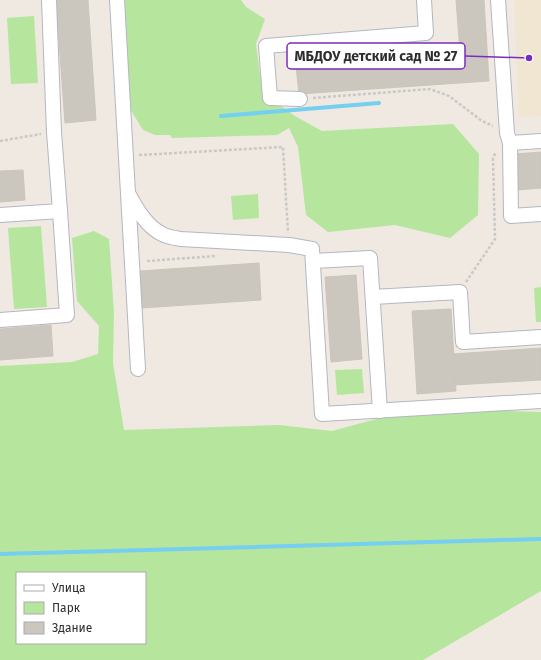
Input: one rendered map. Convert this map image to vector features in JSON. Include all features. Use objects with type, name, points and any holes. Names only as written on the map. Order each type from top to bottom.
[{"type":"street","points":[[0,320],[67,315],[54,132],[49,0]]},
{"type":"street","points":[[117,0],[138,369]]},
{"type":"street","points":[[300,99],[270,98],[266,46],[426,33],[424,0]]},
{"type":"street","points":[[498,0],[508,138],[511,216],[541,214]]},
{"type":"street","points":[[508,138],[541,141]]},
{"type":"street","points":[[128,193],[137,210],[152,227],[163,235],[181,239],[289,245],[312,249],[322,414],[541,401]]},
{"type":"street","points":[[0,215],[60,211]]},
{"type":"street","points":[[313,261],[370,258],[380,411]]},
{"type":"street","points":[[373,297],[460,292],[462,342],[541,337]]},
{"type":"path","points":[[300,99],[430,89],[449,96],[482,121],[508,138],[493,158],[495,239],[460,292]]},
{"type":"path","points":[[0,141],[54,132]]},
{"type":"path","points":[[126,156],[283,147],[289,245]]},
{"type":"shaded area","points":[[514,0],[541,0],[541,116],[519,117]]},
{"type":"green space","points":[[126,0],[241,0],[246,7],[265,19],[256,44],[260,75],[274,101],[295,116],[322,131],[453,124],[479,154],[478,215],[450,238],[395,225],[328,232],[306,215],[298,147],[289,128],[277,135],[172,138],[170,135],[155,135],[143,130],[122,96],[124,3]]},
{"type":"green space","points":[[34,16],[38,83],[11,84],[7,18]]},
{"type":"green space","points":[[258,194],[259,218],[233,220],[231,196]]},
{"type":"green space","points":[[41,226],[47,307],[14,309],[8,228]]},
{"type":"green space","points":[[94,231],[109,239],[114,313],[113,363],[124,430],[279,425],[332,431],[380,418],[445,412],[478,410],[541,412],[541,591],[423,660],[0,660],[0,366],[72,362],[98,354],[99,326],[77,301],[72,238]]},
{"type":"green space","points":[[541,287],[541,322],[536,322],[534,288]]},
{"type":"green space","points":[[362,369],[364,393],[337,395],[335,370]]},
{"type":"building","points":[[56,0],[88,0],[96,120],[65,123]]},
{"type":"building","points":[[456,0],[484,0],[489,81],[299,94],[296,66],[460,53]]},
{"type":"building","points":[[541,152],[541,188],[518,190],[515,154]]},
{"type":"building","points":[[23,170],[25,200],[0,202],[0,171]]},
{"type":"building","points":[[259,263],[261,300],[142,308],[140,271]]},
{"type":"building","points":[[356,275],[362,359],[331,362],[325,277]]},
{"type":"building","points":[[451,309],[456,391],[417,394],[412,311]]},
{"type":"building","points":[[51,325],[53,356],[0,360],[0,329]]},
{"type":"building","points":[[541,348],[541,380],[455,385],[453,354]]},
{"type":"waterway","points":[[221,116],[379,103]]},
{"type":"waterway","points":[[0,554],[541,539]]},
{"type":"place","name":"МБДОУ детский сад № 27","points":[[529,58]]}]
